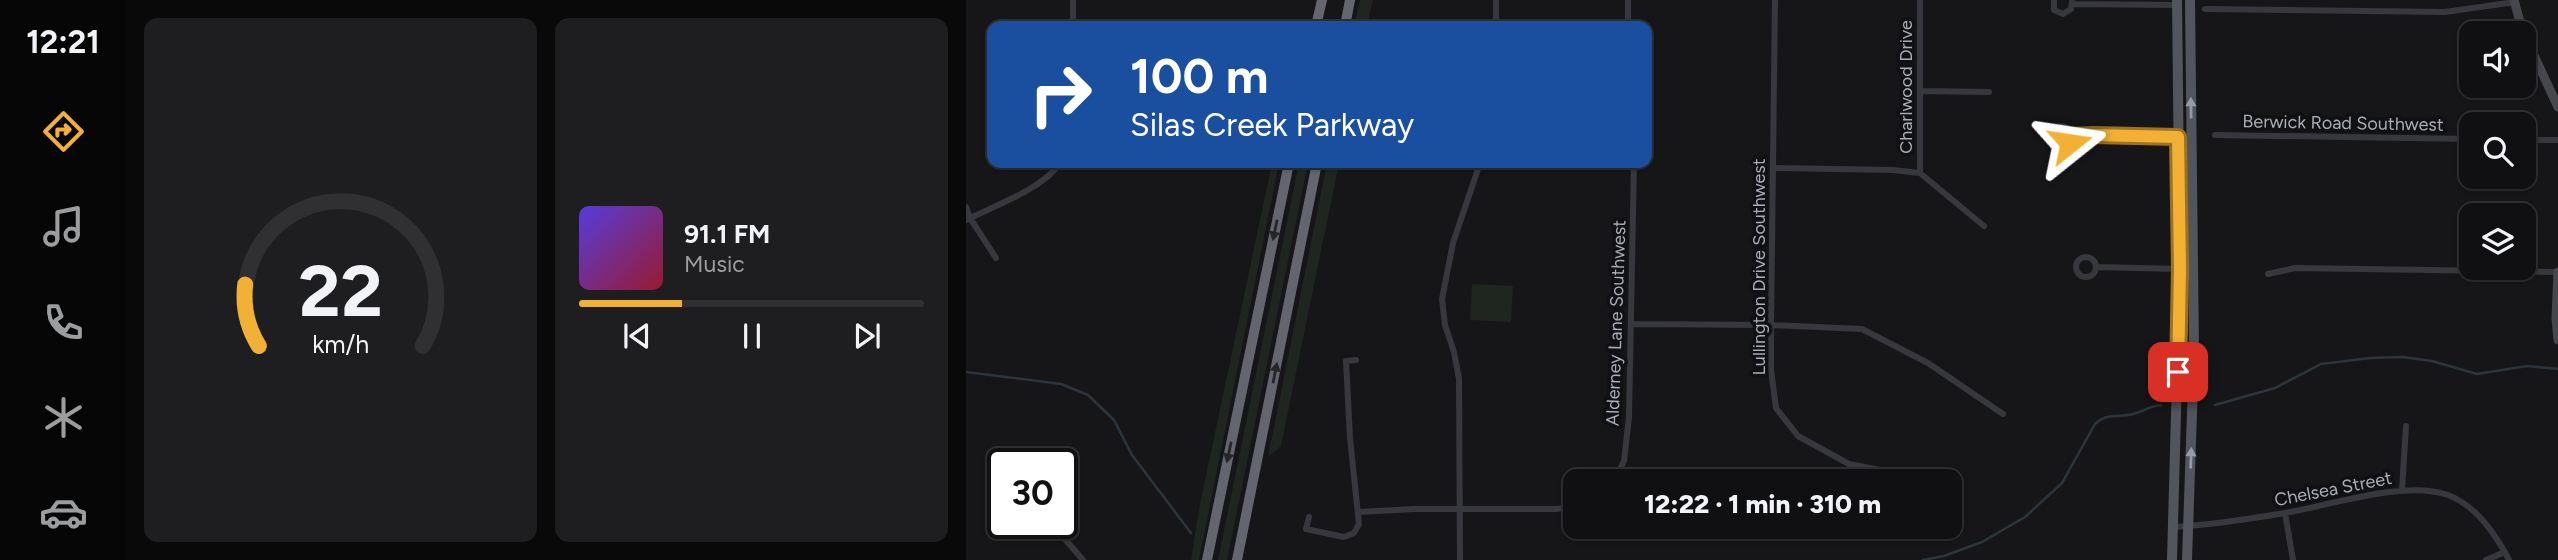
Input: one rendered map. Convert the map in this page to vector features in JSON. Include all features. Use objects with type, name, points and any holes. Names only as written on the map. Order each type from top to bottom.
[{"type":"highway","points":[[1318,21],[1322,0]]},
{"type":"highway","points":[[1346,21],[1350,0]]},
{"type":"highway","points":[[1207,560],[1288,168]]},
{"type":"highway","points":[[1237,560],[1316,168]]},
{"type":"main road","points":[[2187,560],[2194,353],[2190,0]]},
{"type":"main road","points":[[2172,560],[2180,269],[2177,2]]},
{"type":"street","points":[[1073,0],[1073,21]]},
{"type":"street","points":[[1496,0],[1496,21]]},
{"type":"street","points":[[1628,0],[1628,21]]},
{"type":"street","name":"Lullington Drive Southwest","points":[[1775,0],[1771,370],[1776,408],[1798,436],[1849,464],[1875,469]]},
{"type":"street","name":"Charlwood Drive","points":[[1920,0],[1920,173]]},
{"type":"street","points":[[2054,0],[2053,7],[2060,14],[2069,12],[2072,2],[2177,2]]},
{"type":"street","points":[[2205,9],[2445,12],[2515,1],[2520,21]]},
{"type":"street","points":[[2536,61],[2558,107]]},
{"type":"street","points":[[1920,91],[1990,92]]},
{"type":"street","name":"Berwick Road Southwest","points":[[2216,135],[2459,139]]},
{"type":"street","points":[[2071,136],[2178,137]]},
{"type":"street","points":[[2536,140],[2558,140]]},
{"type":"street","points":[[968,219],[1037,184],[1056,168]]},
{"type":"street","points":[[1460,560],[1459,379],[1442,299],[1453,243],[1478,168]]},
{"type":"street","name":"Alderney Lane Southwest","points":[[1622,469],[1627,447],[1634,168]]},
{"type":"street","points":[[1773,168],[1920,173],[1984,226]]},
{"type":"street","points":[[966,207],[968,219],[996,258]]},
{"type":"street","points":[[2096,267],[2180,269]]},
{"type":"street","points":[[2267,274],[2295,268],[2558,272],[2558,340]]},
{"type":"street","points":[[1632,324],[1862,329],[1947,374],[2003,414]]},
{"type":"street","points":[[1309,517],[1307,529],[1344,537],[1357,529],[1359,512],[1351,452],[1346,361],[1356,360]]},
{"type":"street","points":[[2402,490],[2406,426]]},
{"type":"street","name":"Chelsea Street","points":[[2174,527],[2285,513],[2402,490],[2436,492],[2464,504],[2484,522],[2509,560]]},
{"type":"street","points":[[1359,512],[1563,508]]},
{"type":"street","points":[[2285,513],[2293,560]]},
{"type":"street","points":[[1065,539],[1083,560]]},
{"type":"street","points":[[2486,560],[2505,552]]},
{"type":"shaded area","points":[[1360,0],[1373,0],[1368,21],[1355,21]]},
{"type":"shaded area","points":[[1271,168],[1278,168],[1199,560],[1191,560],[1200,504]]},
{"type":"shaded area","points":[[1298,168],[1307,168],[1227,560],[1218,560]]},
{"type":"shaded area","points":[[1326,168],[1338,168],[1281,446],[1268,457]]},
{"type":"shaded area","points":[[1472,284],[1513,286],[1511,322],[1470,320]]},
{"type":"waterway","points":[[2215,405],[2275,388],[2321,364],[2370,358],[2403,357],[2432,361],[2477,374],[2527,366],[2558,369]]},
{"type":"waterway","points":[[966,372],[1061,384],[1088,395],[1114,420],[1132,455],[1191,533]]},
{"type":"waterway","points":[[1923,560],[1944,556],[1982,542],[2025,517],[2062,483],[2095,424],[2100,420],[2161,405]]},
{"type":"route","points":[[2070,143],[2071,136],[2088,135],[2178,137],[2178,372]]}]
